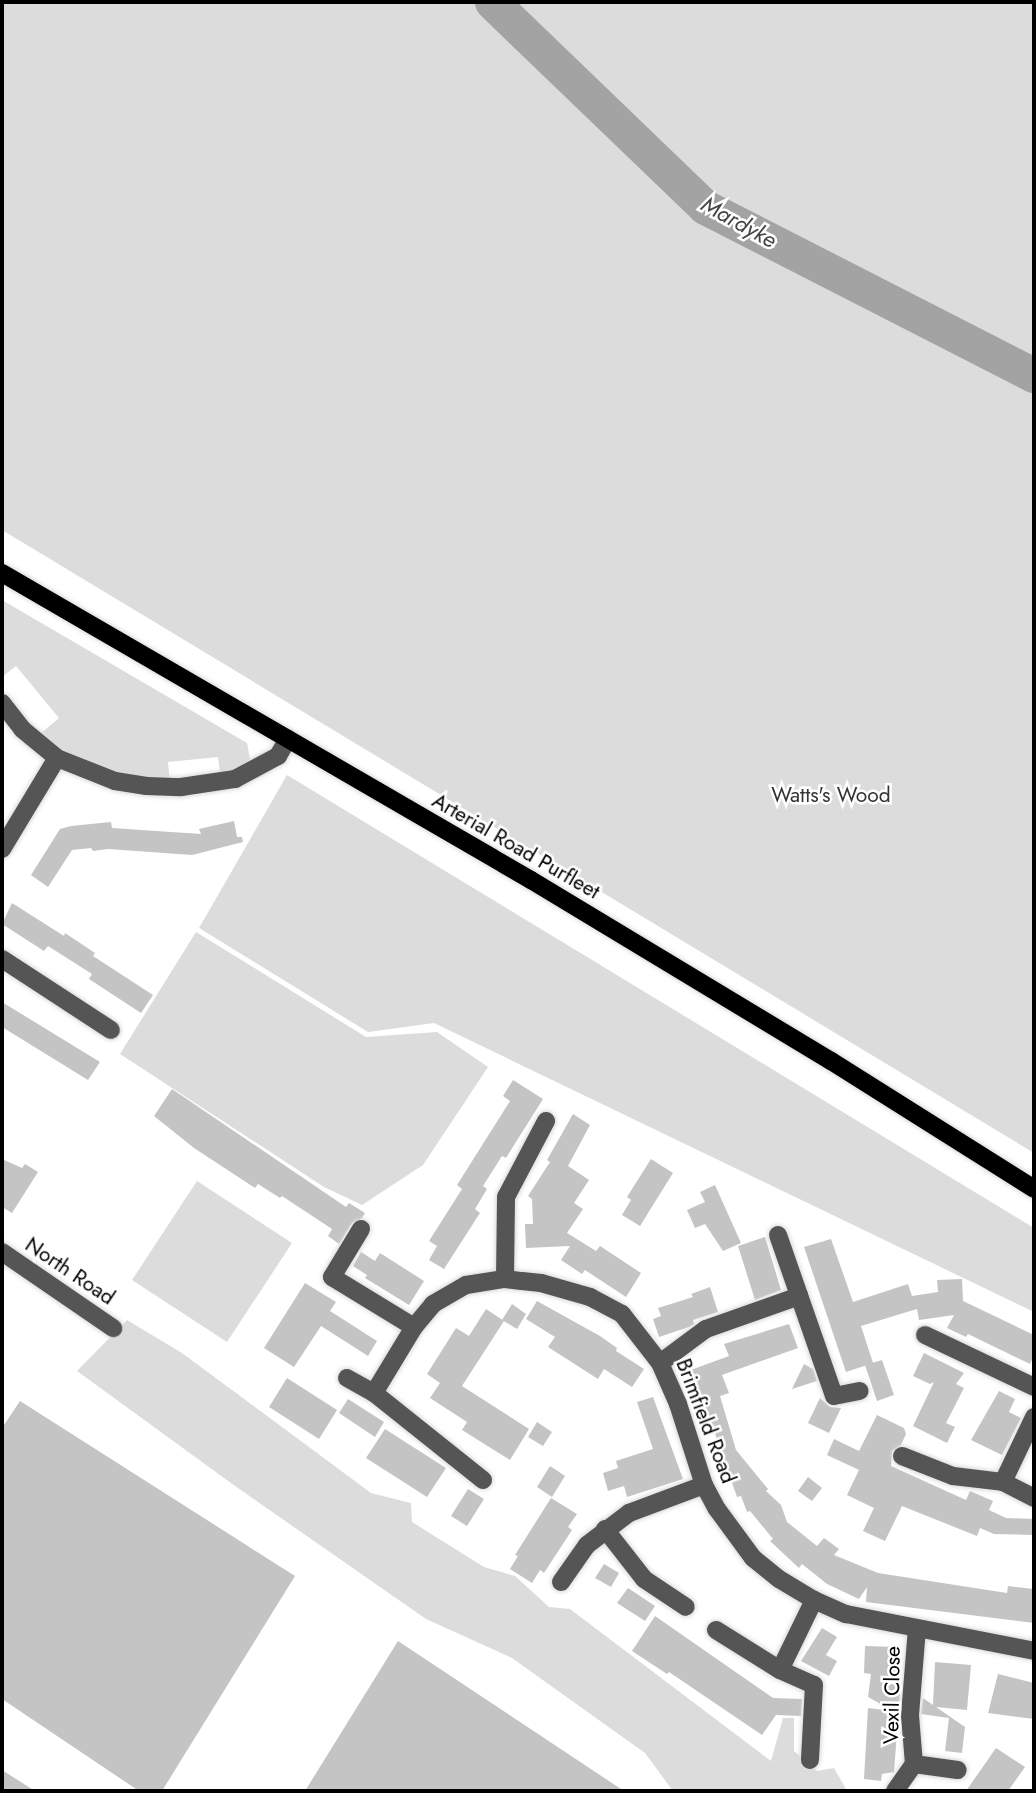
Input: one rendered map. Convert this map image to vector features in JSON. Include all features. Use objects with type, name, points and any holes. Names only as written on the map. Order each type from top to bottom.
[{"type":"main road","name":"Arterial Road Purfleet","points":[[2,573],[531,880],[1003,1167],[1034,1189]]},
{"type":"main road","name":"Arterial Road Purfleet","points":[[1003,1167],[1034,1181]]},
{"type":"street","points":[[2,703],[22,729],[57,758],[115,781],[181,787],[235,779],[278,756],[288,739]]},
{"type":"street","points":[[2,849],[57,758]]},
{"type":"street","points":[[2,959],[111,1030]]},
{"type":"street","points":[[505,1279],[506,1198],[546,1121]]},
{"type":"street","points":[[361,1229],[332,1277],[414,1327]]},
{"type":"street","points":[[778,1235],[834,1396],[860,1391]]},
{"type":"street","name":"North Road","points":[[2,1252],[113,1328]]},
{"type":"street","name":"Brimfield Road","points":[[374,1394],[414,1327],[433,1304],[466,1285],[505,1279],[541,1283],[590,1297],[622,1314],[660,1363],[678,1404],[704,1486],[727,1525],[753,1558],[779,1579],[814,1600],[846,1614],[1034,1651]]},
{"type":"street","points":[[660,1363],[706,1329],[799,1296]]},
{"type":"street","points":[[925,1335],[1034,1387]]},
{"type":"street","points":[[347,1378],[374,1394],[483,1480]]},
{"type":"street","points":[[1003,1482],[1034,1417]]},
{"type":"street","points":[[902,1456],[953,1476],[1003,1482],[1034,1498]]},
{"type":"street","points":[[561,1582],[572,1563],[605,1529],[629,1513],[704,1486]]},
{"type":"street","points":[[605,1529],[644,1580],[686,1607]]},
{"type":"street","points":[[780,1670],[814,1600]]},
{"type":"street","name":"Vexil Close","points":[[895,1791],[914,1764],[910,1715],[917,1628]]},
{"type":"street","points":[[716,1630],[780,1670],[814,1685],[810,1760]]},
{"type":"street","name":"Vexil Close","points":[[914,1764],[958,1770]]},
{"type":"green space","name":"Watts's Wood","points":[[2,2],[1034,2],[1034,1153],[2,530]]},
{"type":"green space","points":[[2,600],[247,743],[250,759],[243,767],[220,774],[218,757],[168,762],[170,785],[133,783],[60,752],[40,734],[59,718],[16,666],[2,677]]},
{"type":"green space","points":[[287,775],[1034,1228],[1034,1312],[434,1023],[368,1032],[199,928]]},
{"type":"green space","points":[[196,932],[366,1037],[437,1032],[488,1067],[423,1165],[362,1205],[324,1187],[120,1054]]},
{"type":"green space","points":[[197,1181],[292,1243],[227,1342],[132,1280]]},
{"type":"green space","points":[[127,1320],[182,1353],[371,1493],[411,1503],[412,1522],[484,1567],[515,1576],[549,1607],[570,1609],[771,1761],[783,1718],[794,1718],[794,1751],[817,1771],[834,1768],[847,1791],[673,1791],[645,1753],[512,1658],[426,1619],[235,1486],[77,1371]]},
{"type":"building","points":[[234,821],[237,837],[242,837],[243,842],[192,855],[108,849],[93,851],[91,848],[72,850],[48,887],[31,875],[60,829],[71,826],[111,822],[112,828],[201,834],[199,829]]},
{"type":"building","points":[[12,903],[64,936],[65,933],[95,953],[93,956],[153,995],[141,1013],[89,979],[92,974],[48,946],[44,951],[2,924]]},
{"type":"building","points":[[2,1002],[100,1062],[88,1080],[2,1027]]},
{"type":"building","points":[[513,1080],[543,1099],[506,1158],[502,1156],[483,1186],[487,1189],[475,1209],[480,1213],[444,1269],[429,1260],[437,1246],[429,1241],[462,1189],[457,1185],[510,1101],[503,1096]]},
{"type":"building","points":[[172,1089],[346,1207],[349,1203],[365,1213],[362,1218],[352,1223],[339,1244],[328,1236],[332,1229],[282,1196],[280,1198],[258,1184],[255,1188],[194,1148],[154,1116]]},
{"type":"building","points":[[573,1114],[590,1125],[568,1166],[589,1180],[574,1203],[583,1209],[567,1233],[596,1251],[600,1246],[641,1273],[626,1297],[585,1270],[582,1274],[561,1260],[570,1246],[526,1248],[525,1224],[533,1224],[532,1199],[528,1196],[550,1162],[547,1160]]},
{"type":"building","points":[[2,1159],[22,1168],[25,1164],[38,1172],[12,1213],[2,1207]]},
{"type":"building","points":[[651,1159],[673,1173],[640,1226],[622,1215],[631,1200],[627,1197]]},
{"type":"building","points":[[715,1185],[741,1243],[723,1251],[705,1224],[695,1228],[687,1210],[705,1202],[700,1192]]},
{"type":"building","points":[[765,1237],[781,1290],[755,1300],[738,1246]]},
{"type":"building","points":[[831,1239],[853,1302],[908,1284],[912,1296],[938,1292],[937,1280],[962,1279],[963,1301],[1034,1335],[1034,1355],[1030,1364],[968,1334],[966,1337],[947,1328],[954,1315],[919,1320],[917,1309],[861,1326],[873,1363],[846,1372],[804,1247]]},
{"type":"building","points":[[361,1252],[375,1261],[380,1253],[424,1281],[409,1305],[365,1278],[367,1275],[353,1266]]},
{"type":"building","points":[[305,1283],[336,1302],[330,1311],[377,1341],[368,1356],[321,1326],[294,1367],[264,1348]]},
{"type":"building","points":[[710,1287],[718,1312],[693,1320],[694,1324],[689,1327],[659,1337],[653,1319],[661,1316],[658,1308],[693,1297],[691,1294]]},
{"type":"building","points":[[537,1301],[600,1336],[617,1348],[616,1351],[644,1369],[632,1387],[604,1369],[598,1379],[548,1347],[555,1337],[526,1319]]},
{"type":"building","points":[[512,1304],[526,1314],[517,1329],[502,1320]]},
{"type":"building","points":[[486,1309],[504,1321],[462,1386],[529,1429],[510,1460],[462,1430],[467,1422],[430,1398],[440,1383],[427,1374],[456,1328],[469,1336]]},
{"type":"building","points":[[789,1324],[798,1348],[722,1375],[729,1393],[720,1396],[736,1450],[768,1489],[766,1491],[781,1505],[787,1522],[817,1546],[824,1538],[839,1549],[834,1555],[878,1573],[1007,1593],[1008,1586],[1034,1589],[1034,1623],[866,1602],[867,1587],[859,1599],[827,1584],[802,1564],[799,1568],[770,1541],[773,1539],[750,1511],[747,1512],[741,1496],[737,1497],[704,1402],[700,1403],[688,1371],[729,1356],[724,1344]]},
{"type":"building","points":[[924,1353],[964,1373],[956,1384],[964,1388],[946,1423],[955,1427],[947,1443],[913,1426],[934,1382],[930,1384],[913,1376]]},
{"type":"building","points":[[882,1360],[894,1395],[877,1401],[865,1365]]},
{"type":"building","points":[[804,1364],[813,1369],[817,1381],[792,1389]]},
{"type":"building","points":[[287,1378],[337,1410],[319,1439],[269,1407]]},
{"type":"building","points":[[999,1391],[1015,1399],[1009,1412],[1021,1418],[1002,1455],[971,1440]]},
{"type":"building","points":[[653,1397],[683,1479],[627,1497],[624,1486],[608,1491],[603,1473],[618,1468],[616,1461],[653,1449],[637,1402]]},
{"type":"building","points":[[820,1398],[830,1407],[841,1408],[829,1433],[808,1423]]},
{"type":"building","points":[[348,1399],[384,1422],[375,1437],[339,1413]]},
{"type":"building","points":[[20,1401],[295,1576],[162,1791],[139,1791],[2,1699],[2,1428]]},
{"type":"building","points":[[877,1415],[904,1428],[906,1434],[901,1445],[892,1451],[891,1466],[966,1500],[970,1491],[993,1501],[989,1510],[1006,1518],[1034,1519],[1034,1535],[994,1534],[980,1528],[977,1536],[902,1506],[885,1541],[863,1531],[874,1508],[847,1495],[859,1470],[827,1455],[834,1439],[859,1451]]},
{"type":"building","points":[[537,1422],[552,1432],[543,1446],[528,1437]]},
{"type":"building","points":[[385,1429],[446,1468],[427,1497],[366,1458]]},
{"type":"building","points":[[550,1466],[565,1476],[552,1497],[537,1487]]},
{"type":"building","points":[[808,1477],[822,1488],[812,1501],[798,1491]]},
{"type":"building","points":[[468,1489],[484,1499],[467,1526],[451,1516]]},
{"type":"building","points":[[551,1498],[577,1514],[568,1527],[572,1530],[544,1573],[540,1570],[532,1583],[510,1569],[518,1556],[515,1555]]},
{"type":"building","points":[[604,1564],[619,1573],[611,1587],[595,1578]]},
{"type":"building","points":[[628,1588],[655,1606],[645,1621],[617,1603]]},
{"type":"building","points":[[655,1616],[773,1698],[802,1699],[801,1716],[776,1715],[762,1735],[669,1672],[667,1674],[632,1651]]},
{"type":"building","points":[[822,1628],[837,1637],[826,1655],[837,1661],[829,1676],[801,1661]]},
{"type":"building","points":[[398,1641],[624,1791],[305,1791]]},
{"type":"building","points":[[865,1646],[897,1647],[895,1690],[900,1690],[900,1694],[894,1772],[882,1774],[881,1781],[864,1779],[868,1708],[893,1711],[868,1697],[871,1674],[864,1673]]},
{"type":"building","points":[[935,1662],[971,1665],[967,1710],[936,1707],[965,1727],[962,1753],[945,1751],[949,1718],[921,1714],[923,1698],[933,1705]]},
{"type":"building","points":[[998,1674],[1034,1683],[1034,1719],[988,1713]]},
{"type":"building","points":[[996,1748],[1025,1767],[1008,1791],[966,1791]]},
{"type":"building","points":[[2,1770],[35,1791],[2,1791]]},
{"type":"waterway","name":"Mardyke","points":[[492,2],[705,207],[1034,375]]}]
